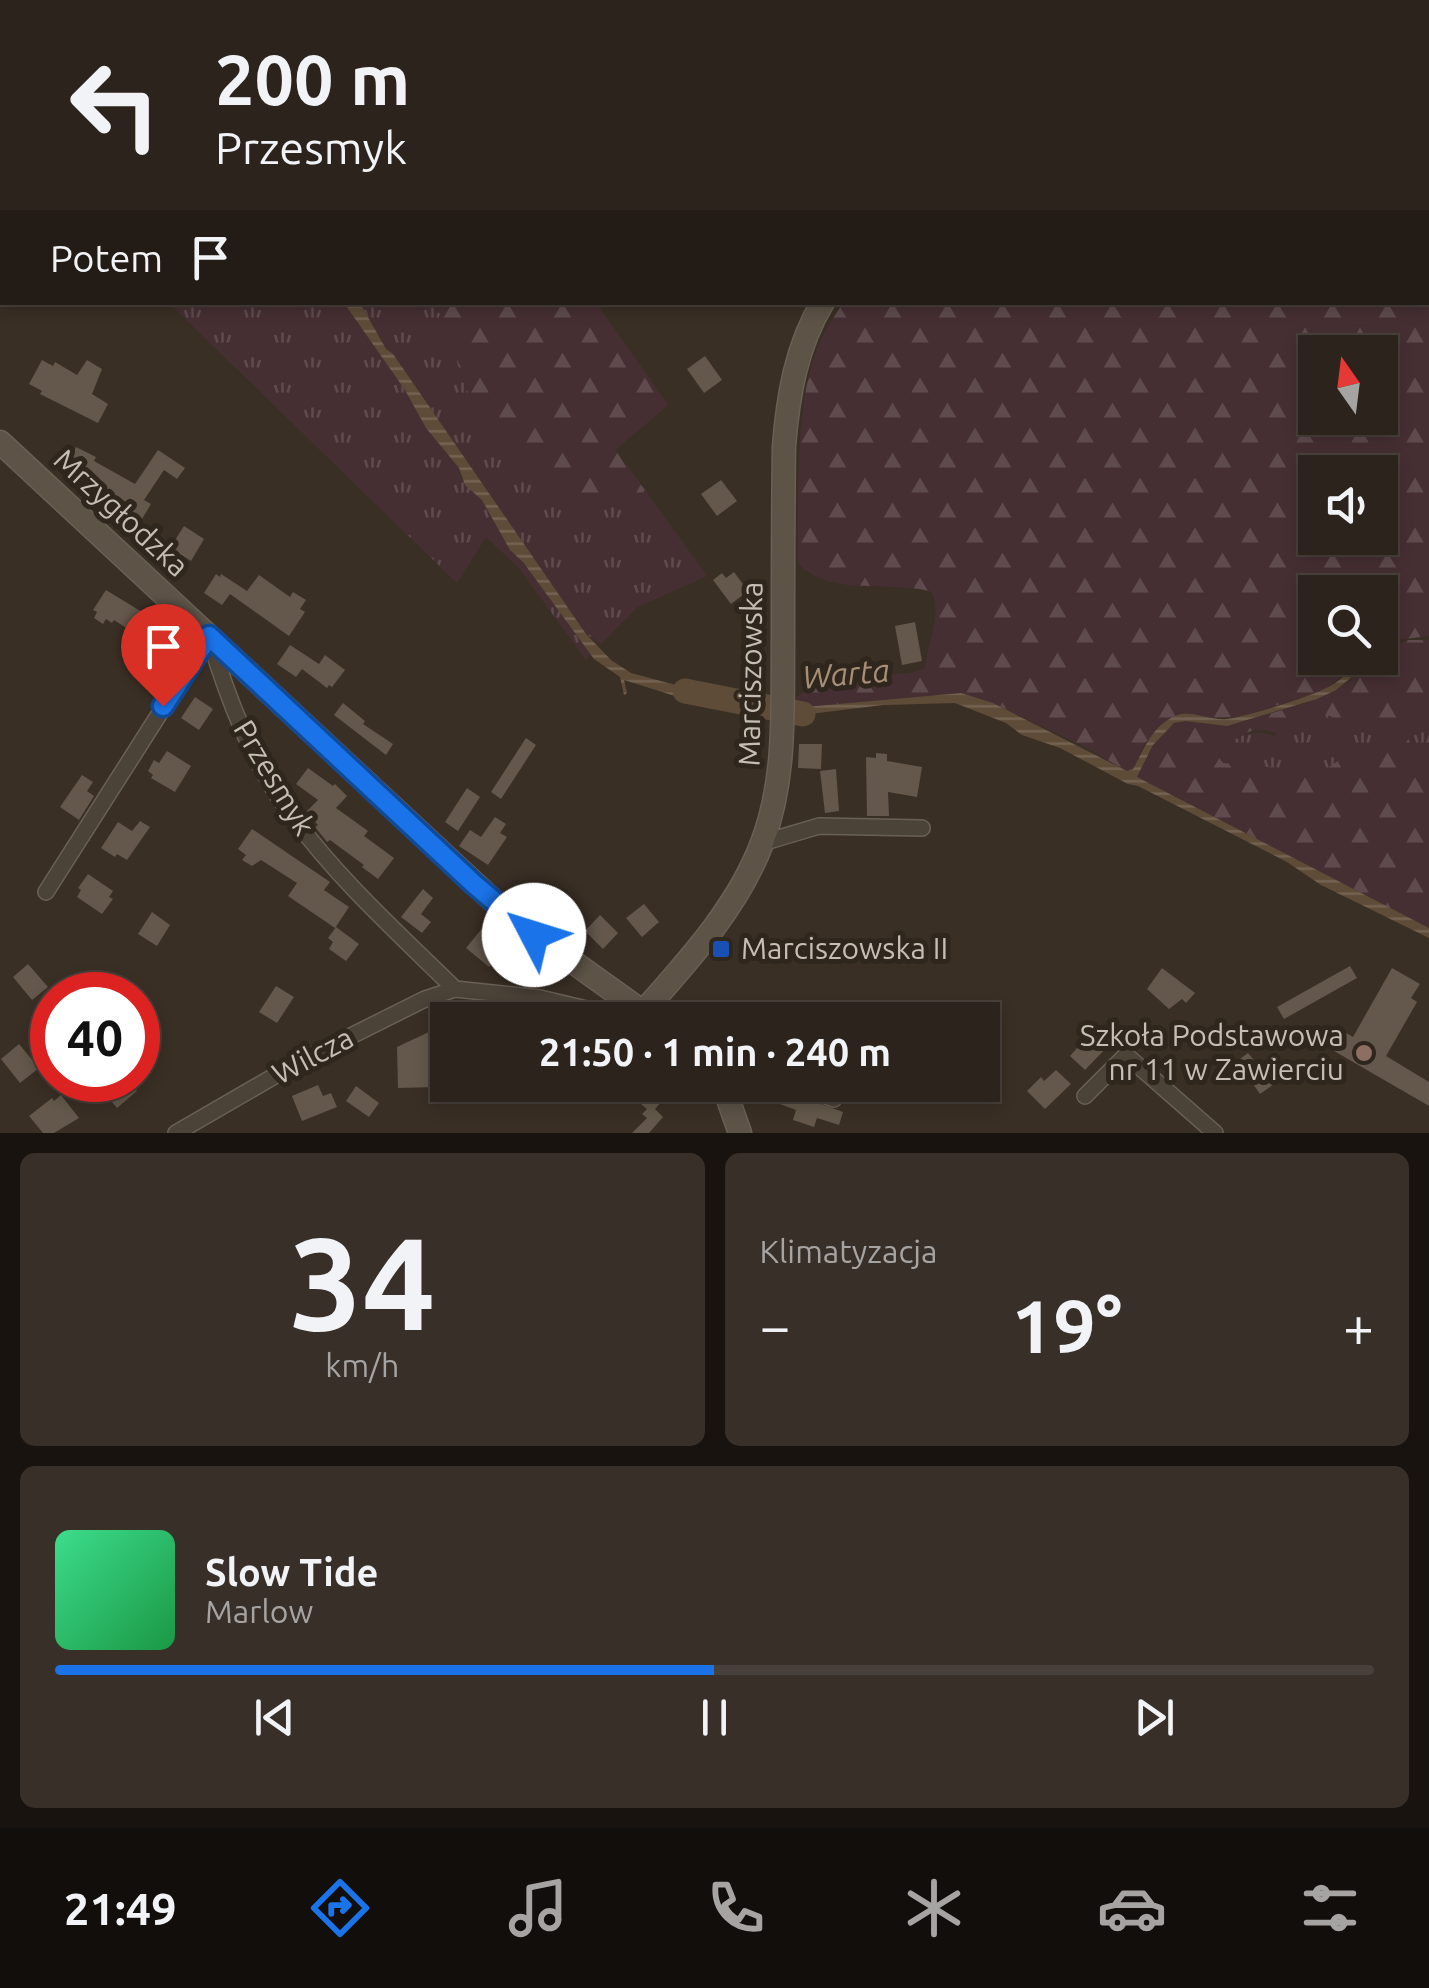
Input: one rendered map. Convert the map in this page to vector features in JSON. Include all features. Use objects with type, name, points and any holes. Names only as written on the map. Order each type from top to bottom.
[{"type":"street","name":"Marciszowska","points":[[658,1002],[740,890],[762,843],[778,790],[783,726],[784,446],[788,402],[799,358],[822,305]]},
{"type":"street","name":"Mrzygłodzka","points":[[0,442],[513,920],[628,1002]]},
{"type":"street","points":[[46,892],[209,636]]},
{"type":"street","name":"Przesmyk","points":[[209,636],[233,710],[289,812],[319,851],[455,989]]},
{"type":"street","points":[[762,843],[819,826],[922,828]]},
{"type":"street","points":[[455,989],[557,1002]]},
{"type":"street","name":"Wilcza","points":[[176,1133],[296,1064],[455,989]]},
{"type":"street","points":[[1085,1096],[1126,1055],[1215,1133]]},
{"type":"street","points":[[731,1102],[740,1133]]},
{"type":"green space","points":[[171,305],[345,305],[405,390],[426,428],[459,469],[462,480],[482,500],[510,550],[590,654],[586,660],[519,568],[486,537],[457,583]]},
{"type":"green space","points":[[361,305],[430,305],[437,310],[452,336],[462,378],[480,413],[560,500],[615,503],[630,500],[645,490],[707,576],[637,607],[601,644],[586,634],[386,349]]},
{"type":"green space","points":[[430,305],[597,305],[668,405],[615,450],[645,490],[630,500],[615,503],[560,500],[505,444],[481,413],[462,378],[448,327]]},
{"type":"green space","points":[[842,305],[1429,305],[1429,636],[1398,640],[1398,575],[1298,575],[1298,675],[1343,675],[1322,691],[1240,717],[1169,719],[1144,744],[1133,769],[1127,771],[993,703],[960,693],[794,708],[791,701],[837,678],[904,674],[925,668],[935,620],[932,592],[844,584],[812,574],[798,563],[799,456],[804,401],[816,351]]},
{"type":"green space","points":[[1408,640],[1429,640],[1429,701],[1411,711],[1402,730],[1425,764],[1429,777],[1429,928],[1137,777],[1159,737],[1170,726],[1186,721],[1236,723],[1313,700],[1356,675],[1398,675],[1398,645]],"holes":[[[1309,708],[1383,736],[1381,750],[1342,758],[1322,772],[1223,763],[1217,755],[1248,732],[1288,731],[1296,712]]]},
{"type":"green space","points":[[1429,701],[1429,777],[1425,764],[1402,730],[1410,711]]},
{"type":"green space","points":[[1309,708],[1383,736],[1382,750],[1342,758],[1322,772],[1222,763],[1217,755],[1243,735],[1274,736],[1296,712]]},
{"type":"shaded area","points":[[345,305],[361,305],[386,349],[586,634],[611,660],[631,673],[702,692],[718,690],[713,708],[624,680],[624,695],[620,677],[594,659],[510,550],[482,500],[465,485],[459,468],[426,428],[405,390]]},
{"type":"shaded area","points":[[1354,675],[1317,699],[1227,726],[1174,723],[1153,745],[1137,777],[1429,928],[1429,938],[1321,885],[1287,862],[1138,786],[955,703],[883,705],[794,716],[794,708],[961,693],[993,703],[1127,771],[1133,769],[1154,732],[1175,716],[1227,719],[1279,706]]},
{"type":"building","points":[[705,356],[722,380],[704,393],[687,369]]},
{"type":"building","points":[[42,360],[53,366],[55,362],[77,375],[87,360],[102,369],[92,394],[108,404],[98,423],[40,394],[42,391],[29,384]]},
{"type":"building","points":[[76,447],[135,484],[158,450],[185,468],[177,479],[164,470],[144,500],[151,504],[139,524],[121,514],[128,503],[100,488],[103,483],[67,466]]},
{"type":"building","points":[[721,480],[737,501],[717,516],[701,494]]},
{"type":"building","points":[[184,526],[204,539],[191,561],[170,548]]},
{"type":"building","points":[[734,572],[748,591],[731,604],[713,580],[722,573],[726,578]]},
{"type":"building","points":[[216,574],[247,591],[259,575],[290,597],[293,592],[306,600],[300,609],[305,612],[289,636],[230,594],[222,605],[204,593]]},
{"type":"building","points":[[106,590],[160,623],[144,647],[131,638],[134,633],[114,620],[112,623],[106,619],[103,624],[94,618],[97,612],[93,610]]},
{"type":"building","points":[[915,622],[922,661],[902,665],[895,626]]},
{"type":"building","points":[[158,645],[178,658],[165,677],[145,664]]},
{"type":"building","points":[[290,645],[319,664],[325,655],[345,670],[327,688],[302,669],[296,677],[277,664]]},
{"type":"building","points":[[195,697],[213,709],[199,730],[181,718]]},
{"type":"building","points":[[343,703],[365,721],[363,724],[393,744],[386,755],[334,715]]},
{"type":"building","points":[[526,738],[536,745],[501,799],[491,792]]},
{"type":"building","points":[[799,744],[822,744],[821,769],[798,768]]},
{"type":"building","points":[[167,751],[191,766],[175,792],[151,778],[153,775],[148,771],[154,760],[159,763]]},
{"type":"building","points":[[876,753],[887,754],[887,761],[922,767],[917,797],[888,792],[889,816],[867,816],[866,757],[876,758]]},
{"type":"building","points":[[308,768],[347,796],[336,808],[368,831],[364,836],[394,858],[378,879],[330,840],[327,842],[315,827],[318,825],[306,812],[318,800],[296,784]]},
{"type":"building","points":[[836,769],[839,811],[825,813],[820,771]]},
{"type":"building","points":[[82,775],[93,782],[87,791],[94,796],[79,820],[60,807]]},
{"type":"building","points":[[467,788],[480,797],[458,831],[445,822]]},
{"type":"building","points":[[495,817],[506,824],[500,833],[507,837],[488,865],[459,846],[470,830],[481,837]]},
{"type":"building","points":[[140,821],[150,827],[127,860],[101,848],[118,822],[132,831]]},
{"type":"building","points":[[252,829],[330,882],[324,890],[349,907],[335,928],[288,896],[297,883],[261,860],[252,866],[242,860],[246,855],[238,849]]},
{"type":"building","points":[[88,874],[113,891],[109,897],[113,899],[102,914],[77,897]]},
{"type":"building","points":[[423,889],[433,898],[421,914],[431,922],[422,933],[401,917]]},
{"type":"building","points":[[644,904],[659,922],[642,937],[626,918]]},
{"type":"building","points":[[152,912],[170,925],[157,946],[138,934]]},
{"type":"building","points":[[600,915],[618,933],[603,949],[585,931]]},
{"type":"building","points":[[484,926],[503,941],[499,946],[503,950],[489,967],[466,948]]},
{"type":"building","points":[[336,927],[359,944],[346,961],[329,949],[333,942],[328,938]]},
{"type":"building","points":[[28,964],[35,972],[30,972],[30,998],[13,977]]},
{"type":"building","points":[[1350,966],[1357,978],[1284,1019],[1277,1007]]},
{"type":"building","points":[[1162,968],[1195,993],[1186,1003],[1182,999],[1169,1009],[1147,989]]},
{"type":"building","points":[[1392,968],[1420,984],[1411,998],[1417,1002],[1386,1056],[1429,1082],[1429,1106],[1322,1044],[1333,1025],[1353,1037]]},
{"type":"building","points":[[276,986],[294,997],[277,1023],[259,1012]]},
{"type":"building","points":[[1097,1025],[1113,1041],[1085,1070],[1070,1056]]},
{"type":"building","points":[[430,1031],[430,1087],[398,1088],[397,1047]]},
{"type":"building","points":[[19,1044],[30,1057],[30,1075],[20,1083],[1,1059]]},
{"type":"building","points":[[1248,1053],[1258,1065],[1272,1056],[1281,1068],[1276,1071],[1281,1079],[1260,1094],[1244,1071],[1240,1074],[1232,1065]]},
{"type":"building","points":[[1056,1070],[1071,1084],[1045,1109],[1027,1091],[1041,1077],[1044,1081]]},
{"type":"building","points":[[318,1085],[323,1096],[331,1093],[337,1107],[302,1121],[292,1096]]},
{"type":"building","points":[[356,1086],[379,1103],[369,1117],[346,1101]]},
{"type":"building","points":[[47,1102],[66,1102],[79,1118],[54,1133],[43,1133],[29,1116]]},
{"type":"building","points":[[639,1102],[661,1102],[655,1109],[663,1117],[649,1133],[632,1133],[647,1118],[642,1114],[647,1109]]},
{"type":"building","points":[[775,1102],[815,1102],[843,1112],[839,1125],[817,1118],[814,1127],[793,1120],[796,1110]]},
{"type":"waterway","name":"Warta","points":[[685,691],[803,714]]},
{"type":"place","name":"Marciszowska II","points":[[721,949]]},
{"type":"place","name":"Szkoła Podstawowa nr 11 w Zawierciu","points":[[1364,1053]]},
{"type":"route","points":[[163,706],[209,636],[513,920],[534,935]]}]
